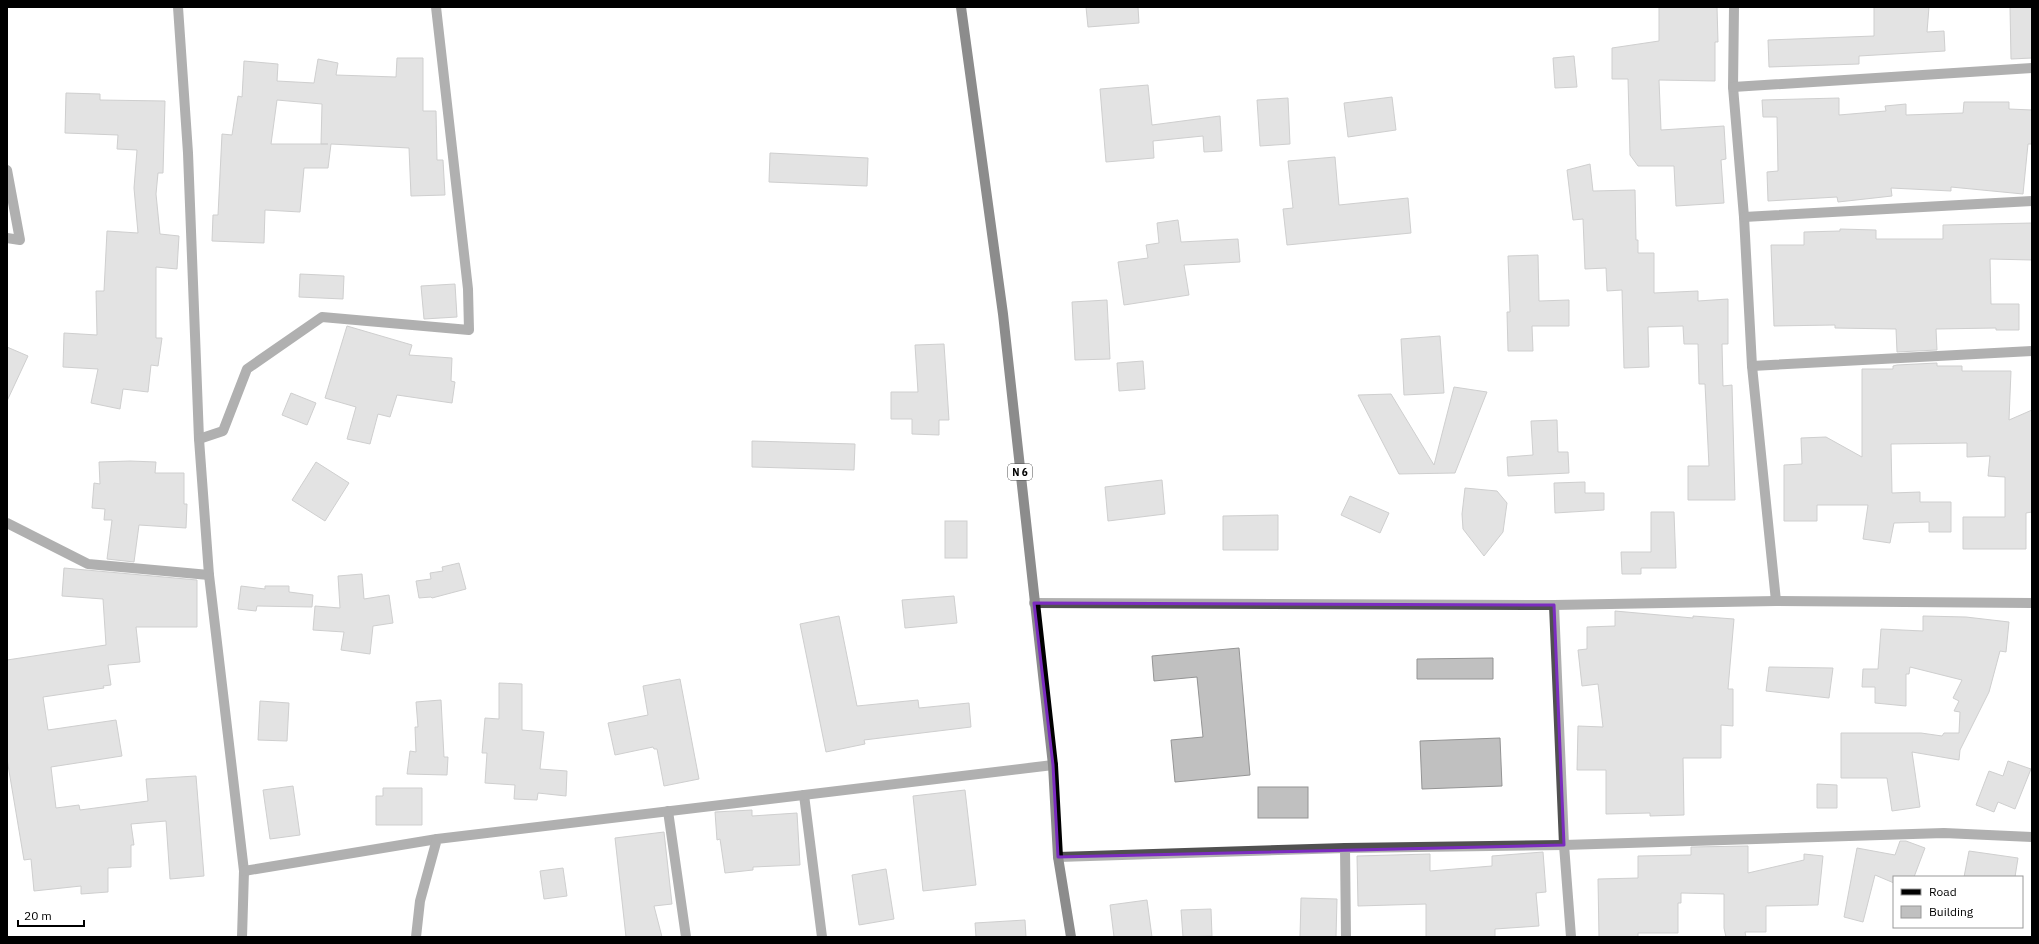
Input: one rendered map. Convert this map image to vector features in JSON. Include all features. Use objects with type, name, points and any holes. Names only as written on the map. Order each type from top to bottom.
[{"type":"main road","name":"N 6","points":[[961,7],[1003,314],[1053,765],[1058,857],[1071,937]]},
{"type":"street","points":[[178,7],[188,153],[199,439],[209,575],[244,872],[242,937]]},
{"type":"street","points":[[199,439],[223,431],[247,369],[322,316],[469,330],[468,289],[436,7]]},
{"type":"street","points":[[1734,7],[1733,87],[1744,217],[1752,366],[1776,601]]},
{"type":"street","points":[[1733,87],[2032,68]]},
{"type":"street","points":[[7,170],[20,240],[7,238]]},
{"type":"street","points":[[1744,217],[2032,201]]},
{"type":"street","points":[[1752,366],[2032,351]]},
{"type":"street","points":[[7,523],[88,564],[209,575]]},
{"type":"street","points":[[1034,603],[1554,605],[1776,601],[2032,603]]},
{"type":"street","points":[[1554,605],[1564,845],[1572,937]]},
{"type":"street","points":[[244,872],[437,839],[1053,765]]},
{"type":"street","points":[[804,794],[822,937]]},
{"type":"street","points":[[668,811],[686,937]]},
{"type":"street","points":[[1058,857],[1345,848],[1564,845],[1944,833],[2032,837]]},
{"type":"street","points":[[416,937],[420,901],[437,839]]},
{"type":"street","points":[[1345,848],[1346,937]]},
{"type":"highlighted area","points":[[1034,603],[1554,605],[1564,845],[1058,857],[1053,765]]},
{"type":"building","points":[[1086,7],[1138,7],[1139,23],[1088,27]]},
{"type":"building","points":[[1659,7],[1717,7],[1718,42],[1715,42],[1715,81],[1659,80],[1661,130],[1724,126],[1726,159],[1721,160],[1724,203],[1676,206],[1674,166],[1638,166],[1630,155],[1628,79],[1612,79],[1612,48],[1659,41]]},
{"type":"building","points":[[1874,7],[1929,7],[1927,32],[1944,31],[1945,51],[1859,56],[1859,64],[1769,67],[1768,40],[1874,36]]},
{"type":"building","points":[[2010,7],[2032,7],[2032,58],[2011,59]]},
{"type":"building","points":[[1574,56],[1577,87],[1555,88],[1553,58]]},
{"type":"building","points":[[397,58],[423,58],[423,111],[436,111],[437,160],[443,160],[445,195],[411,196],[409,148],[331,144],[328,168],[304,168],[300,212],[265,210],[264,243],[212,241],[213,215],[218,215],[222,134],[232,135],[238,96],[242,97],[244,61],[278,64],[277,81],[314,83],[318,59],[338,63],[336,75],[396,77]],"holes":[[[277,100],[322,104],[321,144],[271,144]]]},
{"type":"building","points":[[1148,85],[1152,125],[1220,116],[1222,151],[1204,152],[1203,136],[1153,141],[1154,158],[1106,162],[1100,89]]},
{"type":"building","points":[[66,93],[100,94],[100,100],[165,101],[163,173],[158,173],[156,194],[160,234],[179,236],[177,269],[156,267],[156,338],[162,338],[158,366],[151,365],[148,392],[123,389],[120,409],[91,403],[98,369],[63,367],[64,333],[97,335],[96,291],[104,291],[107,231],[138,233],[134,188],[137,150],[117,149],[118,135],[65,133]]},
{"type":"building","points":[[1392,97],[1396,130],[1348,137],[1344,103]]},
{"type":"building","points":[[1288,98],[1290,144],[1260,146],[1257,100]]},
{"type":"building","points":[[1839,98],[1839,115],[1886,111],[1885,106],[1906,104],[1906,115],[1963,113],[1964,102],[2009,102],[2009,109],[2032,110],[2032,144],[2028,144],[2023,194],[1951,187],[1951,191],[1891,188],[1892,196],[1838,202],[1837,197],[1768,201],[1767,172],[1778,171],[1777,117],[1763,117],[1762,100]]},
{"type":"building","points":[[770,153],[868,158],[867,186],[769,182]]},
{"type":"building","points":[[1335,157],[1339,205],[1408,198],[1411,233],[1287,245],[1283,209],[1293,208],[1288,161]]},
{"type":"building","points":[[1590,164],[1593,191],[1635,190],[1636,240],[1638,240],[1638,253],[1654,253],[1654,293],[1698,291],[1698,301],[1728,299],[1728,344],[1722,344],[1723,386],[1732,385],[1735,500],[1688,500],[1688,466],[1709,466],[1705,384],[1699,384],[1698,344],[1684,344],[1683,326],[1648,327],[1649,367],[1624,368],[1622,290],[1607,291],[1606,268],[1585,269],[1583,219],[1573,220],[1567,170]]},
{"type":"building","points":[[1178,220],[1181,242],[1238,239],[1240,262],[1184,265],[1189,295],[1124,305],[1118,262],[1148,258],[1146,245],[1159,243],[1157,223]]},
{"type":"building","points":[[2032,223],[2032,260],[1990,259],[1991,304],[2019,304],[2019,330],[1996,330],[1996,328],[1936,329],[1937,350],[1897,352],[1896,329],[1835,328],[1835,325],[1774,326],[1771,245],[1804,245],[1804,232],[1840,231],[1840,229],[1876,230],[1876,239],[1943,239],[1943,225]]},
{"type":"building","points":[[1538,255],[1539,301],[1569,300],[1569,326],[1532,326],[1533,351],[1508,351],[1507,312],[1510,312],[1508,256]]},
{"type":"building","points":[[300,274],[344,276],[343,299],[299,297]]},
{"type":"building","points":[[455,284],[457,317],[424,319],[421,286]]},
{"type":"building","points":[[1107,300],[1110,359],[1075,360],[1072,302]]},
{"type":"building","points":[[347,326],[412,345],[409,355],[452,358],[451,381],[455,382],[452,403],[397,395],[390,417],[378,414],[370,444],[347,439],[356,407],[325,398]]},
{"type":"building","points":[[1440,336],[1444,393],[1404,395],[1401,339]]},
{"type":"building","points":[[944,344],[949,420],[939,420],[939,435],[912,434],[912,419],[891,419],[891,392],[918,392],[915,345]]},
{"type":"building","points":[[7,347],[28,356],[7,401]]},
{"type":"building","points":[[1143,361],[1145,389],[1119,391],[1117,363]]},
{"type":"building","points":[[1937,363],[1937,366],[1962,366],[1962,371],[2011,371],[2009,420],[2032,410],[2032,512],[2026,513],[2026,549],[1963,549],[1963,517],[2005,517],[2005,477],[1988,476],[1990,456],[1967,457],[1967,443],[1891,444],[1892,493],[1920,492],[1920,502],[1951,502],[1951,532],[1929,532],[1929,522],[1894,523],[1890,543],[1863,539],[1868,505],[1817,505],[1817,521],[1784,521],[1784,465],[1802,464],[1801,438],[1826,437],[1862,457],[1862,369],[1893,369],[1893,366],[1897,365]]},
{"type":"building","points":[[1454,387],[1487,392],[1455,473],[1399,474],[1358,395],[1391,394],[1434,465]]},
{"type":"building","points":[[291,393],[316,403],[307,425],[282,415]]},
{"type":"building","points":[[1557,420],[1558,452],[1568,452],[1569,473],[1508,476],[1507,457],[1533,455],[1531,421]]},
{"type":"building","points":[[752,441],[855,444],[854,470],[752,467]]},
{"type":"building","points":[[99,462],[156,462],[155,473],[184,473],[184,504],[187,504],[186,528],[139,525],[134,562],[107,559],[112,520],[104,520],[105,509],[92,508],[94,483],[100,484]]},
{"type":"building","points":[[316,462],[349,483],[325,521],[292,500]]},
{"type":"building","points":[[1162,480],[1165,514],[1108,521],[1105,487]]},
{"type":"building","points":[[1585,482],[1585,493],[1604,493],[1604,510],[1555,513],[1554,483]]},
{"type":"building","points":[[1465,488],[1497,491],[1507,503],[1503,532],[1484,556],[1463,529],[1462,514]]},
{"type":"building","points":[[1350,496],[1389,513],[1380,533],[1341,515]]},
{"type":"building","points":[[1651,512],[1674,512],[1676,568],[1641,568],[1641,574],[1622,574],[1621,552],[1651,552]]},
{"type":"building","points":[[1278,515],[1278,550],[1223,550],[1223,516]]},
{"type":"building","points":[[945,521],[967,521],[967,558],[945,558]]},
{"type":"building","points":[[459,563],[466,589],[432,598],[419,598],[416,581],[431,579],[430,573],[443,571],[442,567]]},
{"type":"building","points":[[64,568],[197,580],[197,627],[136,627],[140,662],[108,665],[111,685],[103,686],[104,688],[43,697],[48,730],[116,720],[122,756],[51,767],[56,808],[79,805],[80,810],[148,801],[146,779],[196,776],[204,876],[170,879],[166,821],[131,824],[134,845],[131,845],[131,867],[108,868],[108,892],[81,894],[81,886],[34,891],[31,859],[24,860],[7,759],[7,660],[106,645],[103,599],[62,596]]},
{"type":"building","points":[[362,574],[364,599],[389,595],[393,623],[373,626],[370,654],[341,650],[344,632],[313,630],[315,606],[340,608],[338,576]]},
{"type":"building","points":[[241,586],[265,589],[265,586],[289,586],[289,592],[313,595],[312,607],[257,606],[256,611],[238,609]]},
{"type":"building","points":[[954,596],[957,623],[905,628],[902,600]]},
{"type":"building","points":[[1615,611],[1693,618],[1693,616],[1734,619],[1728,689],[1733,689],[1733,726],[1721,725],[1721,758],[1683,758],[1684,815],[1650,816],[1650,813],[1606,814],[1606,770],[1577,770],[1578,726],[1603,727],[1598,684],[1582,686],[1578,650],[1587,649],[1587,627],[1615,626]]},
{"type":"building","points":[[839,616],[857,706],[918,700],[919,708],[969,703],[971,727],[864,740],[865,744],[826,752],[800,624]]},
{"type":"building","points":[[1923,616],[1966,617],[2009,622],[2006,652],[2000,651],[1989,692],[1960,750],[1959,760],[1912,752],[1920,807],[1892,811],[1887,778],[1841,778],[1841,733],[1921,733],[1942,736],[1944,733],[1959,733],[1960,712],[1954,711],[1959,701],[1953,698],[1962,680],[1910,667],[1909,674],[1906,674],[1906,706],[1875,703],[1875,687],[1862,687],[1863,669],[1878,669],[1881,629],[1923,631]]},
{"type":"building","points":[[1239,648],[1250,775],[1175,782],[1171,740],[1203,737],[1197,677],[1154,681],[1152,656]]},
{"type":"building","points":[[1493,658],[1493,679],[1417,679],[1417,659]]},
{"type":"building","points":[[1769,667],[1833,668],[1829,698],[1766,691]]},
{"type":"building","points":[[680,679],[699,779],[664,786],[657,749],[654,749],[653,747],[615,755],[608,723],[648,715],[643,686]]},
{"type":"building","points":[[499,683],[522,684],[522,730],[544,732],[540,769],[567,771],[566,796],[538,793],[537,800],[514,799],[515,785],[485,783],[487,753],[482,753],[485,718],[499,719]]},
{"type":"building","points":[[441,700],[444,757],[448,757],[447,775],[407,774],[410,751],[416,752],[415,727],[418,727],[416,702]]},
{"type":"building","points":[[260,701],[289,703],[287,741],[258,740]]},
{"type":"building","points":[[1500,738],[1502,786],[1422,789],[1420,741]]},
{"type":"building","points":[[2008,761],[2031,769],[2015,809],[1998,802],[1994,812],[1976,805],[1989,771],[2003,776]]},
{"type":"building","points":[[1817,784],[1837,785],[1837,808],[1817,808]]},
{"type":"building","points":[[293,786],[300,835],[270,839],[263,790]]},
{"type":"building","points":[[1258,787],[1308,787],[1308,818],[1258,818]]},
{"type":"building","points":[[383,788],[422,788],[422,825],[376,825],[376,796],[383,796]]},
{"type":"building","points":[[965,790],[976,885],[923,891],[913,796]]},
{"type":"building","points":[[752,810],[752,816],[797,813],[800,865],[753,867],[753,870],[725,873],[720,839],[717,840],[715,812]]},
{"type":"building","points":[[664,832],[672,904],[654,906],[662,937],[626,937],[615,838]]},
{"type":"building","points":[[1900,841],[1906,841],[1925,848],[1914,876],[1893,876],[1893,883],[1875,875],[1863,922],[1844,917],[1857,848],[1895,855]]},
{"type":"building","points":[[1748,846],[1748,873],[1804,860],[1804,854],[1823,856],[1818,905],[1766,906],[1766,932],[1745,932],[1746,937],[1726,937],[1724,928],[1724,894],[1681,893],[1681,903],[1678,903],[1678,933],[1638,933],[1638,937],[1599,937],[1598,879],[1638,878],[1638,856],[1691,855],[1691,847]]},
{"type":"building","points":[[1969,851],[2018,858],[2015,876],[1964,876]]},
{"type":"building","points":[[1543,852],[1546,892],[1536,893],[1539,926],[1495,929],[1495,937],[1426,937],[1426,904],[1358,906],[1357,856],[1430,854],[1430,871],[1492,866],[1492,856]]},
{"type":"building","points":[[563,868],[567,896],[544,899],[540,871]]},
{"type":"building","points":[[886,869],[894,919],[859,925],[852,875]]},
{"type":"building","points":[[1301,898],[1337,899],[1336,937],[1300,937]]},
{"type":"building","points":[[1147,900],[1152,937],[1114,937],[1110,905]]},
{"type":"building","points":[[1211,909],[1212,936],[1183,937],[1181,910]]},
{"type":"building","points":[[1025,920],[1026,937],[976,937],[975,923]]}]
